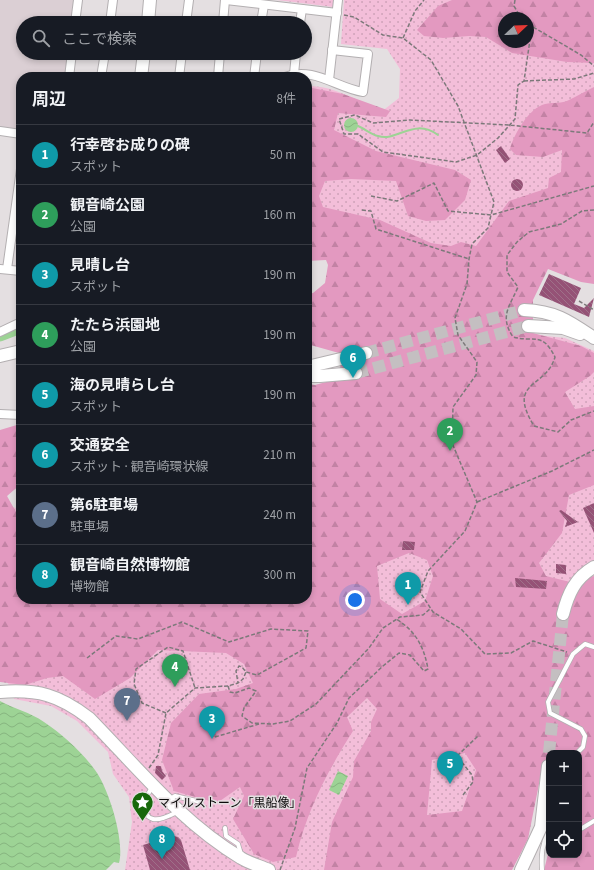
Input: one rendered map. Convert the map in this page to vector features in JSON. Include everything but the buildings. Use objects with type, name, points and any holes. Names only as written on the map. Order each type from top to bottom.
[{"type":"street","points":[[76,16],[78,0]]},
{"type":"street","points":[[111,16],[113,0]]},
{"type":"street","points":[[149,16],[150,0]]},
{"type":"street","points":[[187,16],[189,0]]},
{"type":"street","points":[[224,16],[225,0],[337,13]]},
{"type":"street","points":[[329,80],[338,0]]},
{"type":"street","points":[[262,16],[264,5]]},
{"type":"street","points":[[301,16],[302,9]]},
{"type":"street","points":[[312,75],[329,80],[353,91],[363,92],[368,54],[332,50]]},
{"type":"street","points":[[69,72],[71,60]]},
{"type":"street","points":[[102,72],[104,60]]},
{"type":"street","points":[[142,72],[143,60]]},
{"type":"street","points":[[180,72],[181,60]]},
{"type":"street","points":[[218,72],[219,60]]},
{"type":"street","points":[[255,72],[256,60]]},
{"type":"street","points":[[294,72],[295,60]]},
{"type":"street","points":[[0,131],[16,133]]},
{"type":"street","points":[[16,197],[3,269],[16,270]]},
{"type":"street","points":[[524,310],[541,310],[565,318],[594,339]]},
{"type":"street","points":[[0,332],[16,324]]},
{"type":"street","points":[[528,326],[563,328],[594,339]]},
{"type":"street","points":[[0,356],[16,352]]},
{"type":"street","points":[[312,366],[366,354]]},
{"type":"street","points":[[312,376],[356,373]]},
{"type":"street","points":[[0,414],[16,415]]},
{"type":"street","points":[[562,614],[567,598],[574,585],[585,572],[594,568]]},
{"type":"street","points":[[0,692],[36,693],[60,699],[73,706],[89,718],[179,811],[204,833],[242,859],[269,870]]},
{"type":"street","points":[[546,822],[547,786]]},
{"type":"street","points":[[521,870],[546,829]]},
{"type":"lane","points":[[580,750],[583,747],[585,736],[581,729],[550,713],[548,702],[573,654],[585,644],[594,647]]},
{"type":"lane","points":[[155,785],[147,795],[145,803],[145,810],[148,816],[153,819],[159,819],[179,811]]},
{"type":"lane","points":[[169,800],[175,796],[201,802]]},
{"type":"lane","points":[[582,828],[594,821]]},
{"type":"lane","points":[[225,828],[226,836],[238,844],[242,859]]},
{"type":"lane","points":[[542,870],[541,855],[546,829]]},
{"type":"path","points":[[403,38],[415,11],[424,0]]},
{"type":"path","points":[[515,0],[514,6],[518,12]]},
{"type":"path","points":[[337,13],[354,17],[383,35],[403,38],[431,60],[458,106],[494,202],[488,228],[472,244],[467,284],[455,318],[458,335],[477,362],[476,375],[453,407],[452,443],[477,502]]},
{"type":"path","points":[[534,27],[581,55],[594,66]]},
{"type":"path","points":[[524,81],[529,48]]},
{"type":"path","points":[[594,73],[574,79],[524,81],[518,85],[515,119],[509,125],[498,138],[477,155],[456,162],[383,152],[358,134],[344,134],[339,119],[355,115],[373,123],[410,120],[465,124],[509,125],[587,133],[594,122]]},
{"type":"path","points":[[371,196],[397,201],[434,183],[448,211],[491,215],[594,186]]},
{"type":"path","points":[[362,210],[371,211],[376,229],[469,259]]},
{"type":"path","points":[[579,301],[594,310]]},
{"type":"path","points":[[573,654],[533,641],[511,653],[485,654],[461,629],[431,608],[420,592],[428,571],[465,531],[477,502],[552,471],[594,450]]},
{"type":"path","points":[[228,686],[230,692],[235,693],[250,688],[256,691],[244,708],[242,716],[252,723],[273,724],[290,720],[316,704],[369,648],[383,628],[400,617],[422,615],[431,608]]},
{"type":"path","points":[[280,870],[295,828],[307,768],[337,723],[349,698],[398,653],[410,655],[424,671],[428,669],[421,643],[414,632],[396,619]]},
{"type":"path","points":[[87,658],[116,636],[138,639],[182,622],[229,642],[271,629],[308,631],[306,648],[257,675],[246,672],[239,666],[236,671],[238,683]]},
{"type":"path","points":[[166,713],[142,703],[134,684],[136,669],[168,647],[183,651],[194,688]]},
{"type":"path","points":[[145,775],[158,755],[166,713],[194,688],[228,686],[238,683],[243,679],[246,672]]},
{"type":"path","points":[[215,737],[259,723]]},
{"type":"path","points":[[463,795],[473,782],[472,775],[457,756],[478,736]]},
{"type":"shaded area","points":[[0,0],[78,0],[75,16],[16,16],[16,60],[69,60],[67,72],[16,72],[16,130],[0,128]]},
{"type":"shaded area","points":[[277,0],[335,0],[335,5],[333,7]]},
{"type":"shaded area","points":[[344,0],[594,0],[594,231],[538,239],[528,334],[565,338],[594,351],[594,730],[582,760],[582,750],[546,750],[546,756],[538,763],[507,870],[125,870],[132,822],[129,797],[113,774],[108,752],[77,721],[51,706],[14,699],[7,681],[0,432],[10,486],[5,504],[16,508],[16,604],[312,604],[312,576],[354,387],[320,293],[338,278],[329,255],[312,256],[312,86],[336,91],[381,112],[399,98],[400,69],[387,49],[341,44]]},
{"type":"green space","points":[[452,0],[594,0],[594,63],[567,62],[512,53],[504,48],[534,48],[534,12],[498,12],[498,44],[486,37],[469,36],[443,38],[424,36],[417,30],[438,6]]},
{"type":"green space","points":[[594,87],[594,284],[581,282],[548,269],[533,300],[533,333],[581,346],[594,353],[594,372],[565,392],[575,409],[594,406],[594,485],[569,495],[562,533],[539,563],[546,576],[570,582],[594,576],[594,870],[544,870],[547,858],[582,858],[582,750],[546,750],[546,780],[540,779],[528,839],[512,870],[324,870],[332,822],[353,777],[354,761],[371,731],[371,722],[377,709],[367,698],[347,717],[353,731],[326,776],[306,823],[296,857],[273,862],[254,854],[233,819],[244,796],[240,787],[217,803],[174,791],[162,760],[171,723],[199,694],[236,689],[253,683],[244,664],[226,653],[158,650],[130,678],[95,699],[63,676],[47,678],[25,685],[0,682],[0,430],[16,425],[16,488],[7,496],[16,512],[16,604],[312,604],[312,385],[341,378],[339,353],[312,345],[312,293],[325,283],[328,265],[326,260],[312,261],[312,88],[343,94],[390,111],[386,117],[338,113],[334,130],[376,151],[455,170],[471,180],[465,200],[445,220],[426,221],[408,216],[396,181],[351,179],[325,181],[319,196],[323,207],[380,220],[431,243],[451,246],[461,242],[476,246],[509,201],[548,188],[549,178],[561,172],[562,150],[543,157],[516,155],[510,149],[523,122],[539,106],[566,101]],"holes":[[[409,553],[427,560],[433,576],[425,601],[402,614],[380,599],[377,566]],[[465,753],[476,770],[462,811],[427,815],[432,760]]]},
{"type":"water","points":[[351,118],[356,120],[358,125],[356,130],[351,132],[346,130],[344,125],[346,120]]},
{"type":"water","points":[[0,701],[39,719],[51,727],[78,750],[90,763],[106,789],[114,815],[120,842],[119,863],[114,862],[106,870],[0,870]]},
{"type":"water","points":[[338,771],[348,776],[339,795],[329,790]]},
{"type":"waterway","points":[[358,126],[371,133],[385,137],[421,128],[438,135]]},
{"type":"waterway","points":[[0,335],[16,329]]},
{"type":"tunnel","points":[[366,353],[524,310]]},
{"type":"tunnel","points":[[356,373],[528,326]]},
{"type":"tunnel","points":[[549,750],[563,614]]},
{"type":"place","name":"交通安全","points":[[353,378]]},
{"type":"place","name":"観音崎公園","points":[[450,451]]},
{"type":"place","name":"行幸啓お成りの碑","points":[[408,605]]},
{"type":"place","name":"たたら浜園地","points":[[175,687]]},
{"type":"place","name":"第6駐車場","points":[[127,721]]},
{"type":"place","name":"見晴し台","points":[[212,739]]},
{"type":"place","name":"海の見晴らし台","points":[[450,784]]},
{"type":"place","name":"マイルストーン「黒船像」","points":[[142,822]]},
{"type":"place","name":"観音崎自然博物館","points":[[162,859]]}]
